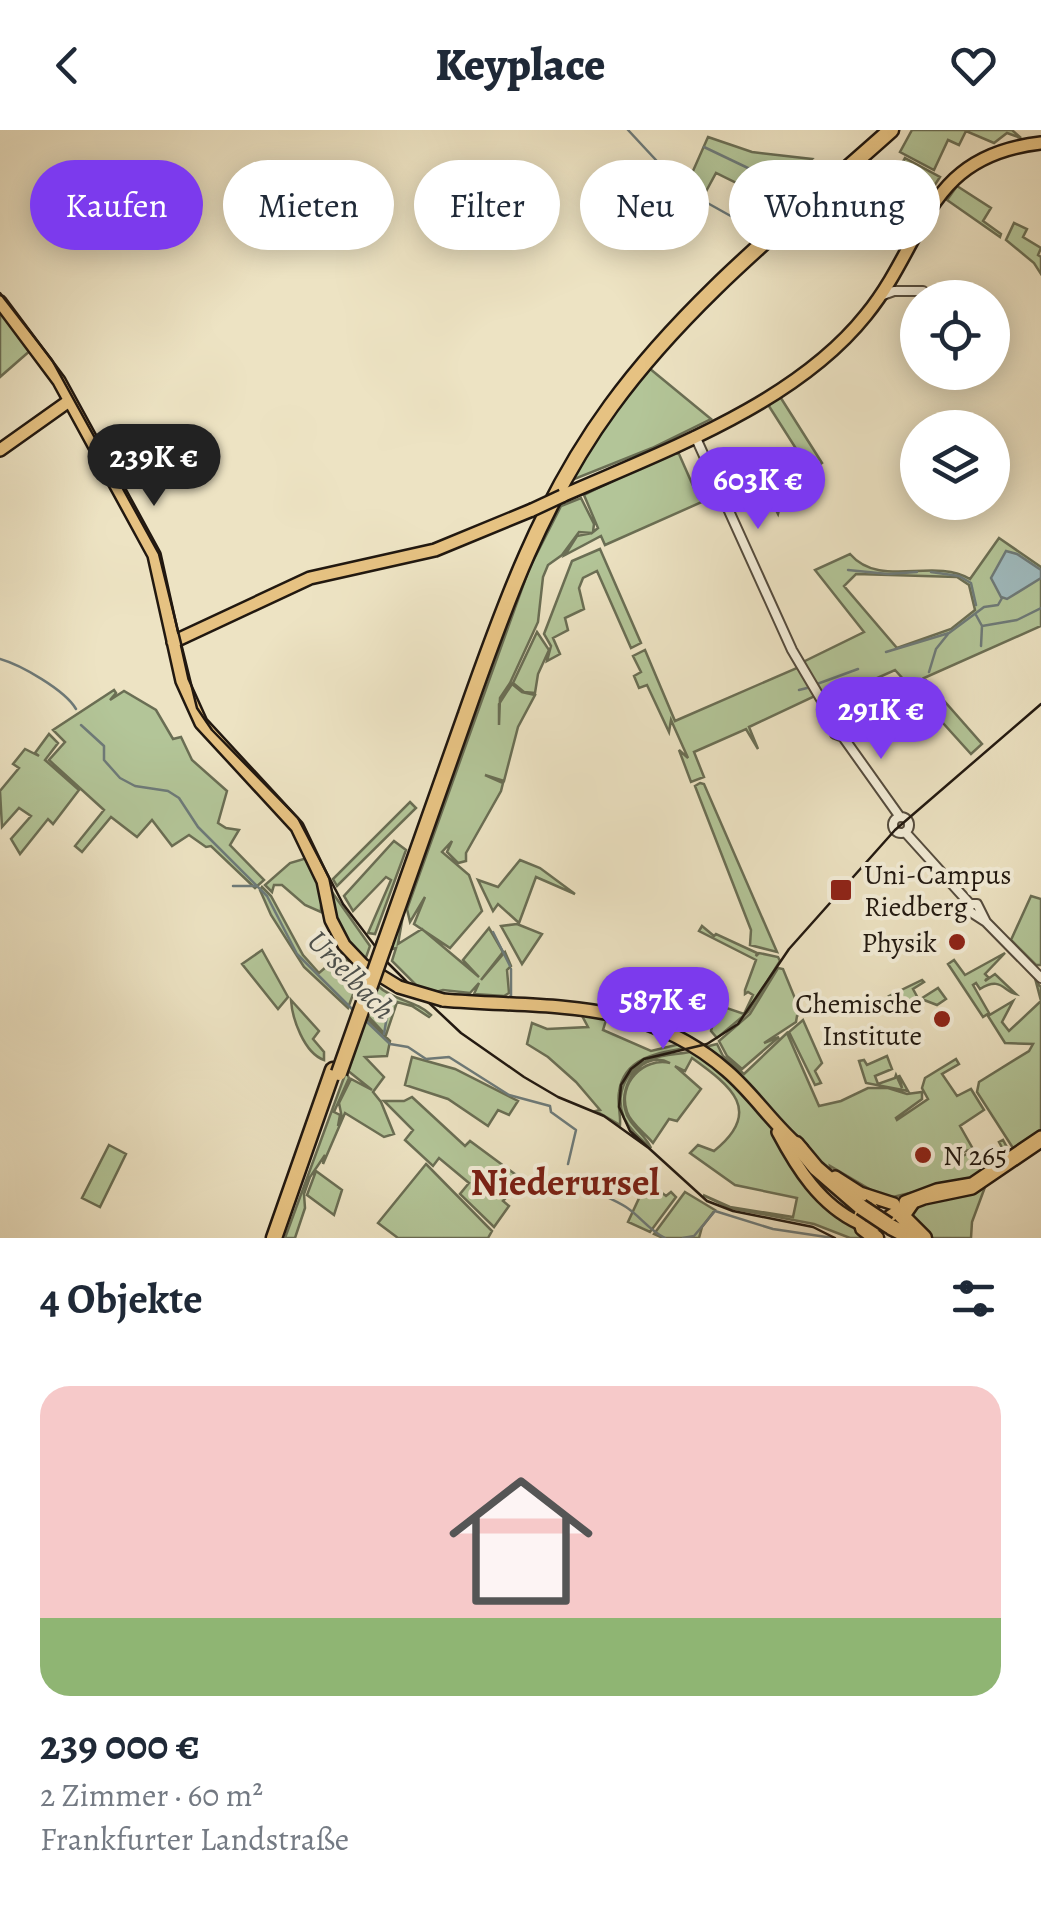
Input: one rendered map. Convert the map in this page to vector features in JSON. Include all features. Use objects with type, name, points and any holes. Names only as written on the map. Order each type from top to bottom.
[{"type":"highway","points":[[277,1238],[510,575],[539,511],[579,442],[639,360],[678,316],[882,130]]},
{"type":"highway","points":[[382,942],[512,587],[545,513],[584,445],[632,378],[680,323],[891,130]]},
{"type":"highway","points":[[796,1144],[876,1238]]},
{"type":"highway","points":[[912,1203],[902,1216],[924,1238]]},
{"type":"highway","points":[[861,1219],[890,1226],[909,1238]]},
{"type":"main road","points":[[173,642],[305,580],[435,550],[695,436],[811,368],[850,334],[892,285],[928,210],[950,182],[980,160],[1003,150],[1041,143]]},
{"type":"main road","points":[[0,302],[46,362],[154,556],[186,694],[206,730],[298,828],[323,881],[339,938],[363,965],[399,987],[443,1000],[480,1007],[594,1010],[642,1021],[690,1044],[728,1071],[796,1144],[851,1188],[894,1204]]},
{"type":"main road","points":[[0,450],[69,401]]},
{"type":"main road","points":[[769,1115],[804,1176],[820,1195],[861,1219],[883,1222],[912,1203],[972,1188],[1041,1139]]},
{"type":"main road","points":[[861,1219],[860,1215],[870,1208],[972,1184],[1041,1139]]},
{"type":"street","points":[[695,436],[778,622],[840,733],[897,819],[907,820],[907,830],[923,849],[1041,978]]},
{"type":"green space","points":[[912,130],[1012,130],[1021,138],[1007,133],[994,143],[966,131],[959,145],[948,140],[939,160],[915,160],[900,152]]},
{"type":"green space","points":[[708,137],[752,152],[812,159],[729,160],[729,179],[716,173],[709,186],[709,160],[698,160]]},
{"type":"green space","points":[[957,186],[991,208],[983,221],[1000,237],[947,200]]},
{"type":"green space","points":[[1014,223],[1027,229],[1023,237],[1041,248],[1041,274],[1034,263],[1006,240]]},
{"type":"green space","points":[[0,307],[32,349],[0,377]]},
{"type":"green space","points":[[649,368],[711,419],[567,482],[591,443]]},
{"type":"green space","points":[[779,395],[822,463],[819,465],[795,464],[802,458],[767,403]]},
{"type":"green space","points":[[672,452],[679,454],[698,497],[713,497],[605,545],[601,536],[565,555],[577,536],[592,533],[579,532],[562,555],[548,565],[538,622],[500,703],[512,684],[535,695],[518,727],[504,781],[485,775],[503,783],[466,853],[466,861],[458,863],[447,852],[452,841],[442,852],[469,875],[482,911],[450,948],[414,924],[425,897],[410,922],[407,909],[529,569],[561,506],[581,498],[594,524],[593,532],[598,528],[584,495]]},
{"type":"green space","points":[[800,465],[804,467],[802,476],[784,491],[778,514],[778,505],[773,506],[759,483]]},
{"type":"green space","points":[[999,538],[1041,567],[1041,626],[924,678],[982,744],[971,754],[895,670],[826,701],[801,663],[864,632],[815,570],[850,554],[876,570],[940,571],[970,579]],"holes":[[[856,574],[957,577],[969,585],[975,610],[951,629],[897,648],[844,586]]]},
{"type":"green space","points":[[600,549],[641,643],[631,648],[597,571],[583,578],[579,588],[584,609],[565,618],[568,630],[553,638],[560,654],[547,661],[551,646],[544,634],[572,561]]},
{"type":"green space","points":[[537,632],[549,650],[538,674],[535,693],[524,692],[513,683]]},
{"type":"green space","points":[[645,650],[675,721],[799,667],[815,696],[749,727],[758,749],[746,729],[694,752],[704,777],[691,782],[679,750],[688,758],[671,720],[669,732],[647,685],[639,688],[634,676],[641,672],[633,656]]},
{"type":"green space","points":[[114,690],[110,700],[124,691],[156,710],[173,739],[181,737],[192,760],[227,791],[218,823],[239,830],[230,845],[264,880],[255,888],[211,846],[206,847],[189,835],[172,846],[152,820],[137,837],[111,817],[82,852],[75,846],[104,810],[49,760],[65,742],[53,730]]},
{"type":"green space","points":[[49,734],[58,743],[45,760],[79,790],[53,824],[48,819],[20,854],[11,839],[31,816],[19,808],[2,827],[0,791],[19,768],[13,764],[25,749],[39,756],[35,753]]},
{"type":"green space","points":[[704,784],[777,952],[750,945],[751,930],[695,786]]},
{"type":"green space","points":[[410,802],[416,808],[337,886],[333,879]]},
{"type":"green space","points":[[394,841],[406,850],[375,934],[368,933],[391,880],[386,877],[353,911],[344,896]]},
{"type":"green space","points":[[311,849],[332,892],[370,946],[364,963],[345,944]]},
{"type":"green space","points":[[307,858],[338,946],[321,905],[321,912],[305,905],[282,885],[274,885],[272,892],[265,885],[290,863]]},
{"type":"green space","points":[[520,860],[540,868],[575,894],[536,877],[519,923],[498,904],[493,911],[478,880],[498,887]]},
{"type":"green space","points":[[262,887],[271,896],[303,955],[319,973],[340,955],[361,973],[348,1008],[304,967],[271,915]]},
{"type":"green space","points":[[1031,896],[1041,899],[1041,965],[1036,965],[1011,940]]},
{"type":"green space","points":[[405,904],[398,944],[422,929],[479,977],[463,960],[489,928],[503,952],[481,980],[505,952],[511,966],[507,970],[509,993],[474,994],[479,983],[470,993],[432,993],[416,985],[392,961],[396,948],[389,950]]},
{"type":"green space","points":[[517,924],[542,934],[522,964],[501,926]]},
{"type":"green space","points":[[702,926],[714,936],[757,953],[756,956],[759,953],[778,957],[780,961],[748,1012],[717,1038],[711,1031],[718,1005],[744,1014],[753,995],[745,994],[745,990],[756,960],[699,931]]},
{"type":"green space","points":[[262,950],[288,997],[278,1009],[242,964]]},
{"type":"green space","points":[[1005,953],[985,974],[985,981],[995,974],[1016,994],[997,984],[980,989],[976,983],[973,985],[989,1013],[983,1017],[948,964],[954,960],[965,975]]},
{"type":"green space","points":[[778,968],[783,969],[801,1013],[796,1022],[764,1043],[779,1037],[742,1069],[727,1056],[719,1041],[750,1014]]},
{"type":"green space","points":[[922,980],[913,989],[919,1000],[938,988],[946,999],[937,1005],[924,1000],[906,1014],[889,996]]},
{"type":"green space","points":[[377,985],[431,1015],[397,1002],[386,1035],[366,1014]]},
{"type":"green space","points":[[291,1000],[319,1031],[313,1039],[324,1052],[324,1060],[305,1043]]},
{"type":"green space","points":[[1013,1001],[1002,1022],[1009,1031],[1041,1001],[1041,1132],[1003,1160],[1005,1153],[999,1142],[1003,1140],[1009,1151],[1013,1148],[977,1092],[979,1082],[1029,1051],[1033,1044],[1005,1043],[988,1016]]},
{"type":"green space","points":[[580,1012],[628,1018],[692,1047],[646,1058],[628,1070],[619,1092],[620,1125],[596,1111],[600,1110],[576,1082],[527,1044],[532,1023],[547,1029],[588,1027]],"holes":[[[607,1017],[646,1028],[676,1045],[651,1051],[603,1030]]]},
{"type":"green space","points":[[365,1017],[390,1041],[387,1056],[365,1057],[384,1077],[373,1092],[394,1134],[384,1137],[345,1113],[323,1164],[325,1155],[310,1177],[295,1238],[285,1238],[346,1072],[349,1078],[334,1112],[340,1115],[338,1126],[342,1118],[339,1103],[351,1079],[372,1090],[347,1070]]},
{"type":"green space","points":[[803,1020],[822,1063],[815,1071],[821,1083],[815,1085],[789,1032]]},
{"type":"green space","points":[[787,1033],[819,1106],[868,1088],[888,1088],[907,1094],[922,1092],[922,1099],[897,1120],[928,1099],[922,1088],[925,1078],[956,1059],[959,1064],[942,1074],[957,1096],[971,1089],[984,1110],[960,1126],[973,1149],[945,1163],[974,1151],[984,1169],[998,1159],[1000,1162],[978,1177],[893,1197],[878,1194],[830,1166],[831,1172],[796,1144],[701,1048],[717,1044],[723,1056],[744,1074]]},
{"type":"green space","points":[[697,1050],[717,1065],[772,1122],[803,1177],[873,1238],[850,1238],[814,1224],[730,1208],[703,1195],[730,1207],[793,1217],[797,1198],[735,1185],[690,1153],[698,1145],[714,1151],[729,1137],[739,1111],[729,1089],[692,1058],[685,1071],[675,1066],[701,1089],[677,1121],[669,1119],[653,1143],[629,1116],[626,1091],[642,1068],[670,1063],[651,1061],[635,1071],[629,1080],[626,1089],[624,1099],[625,1109],[630,1120],[651,1148],[636,1134],[621,1109],[622,1091],[629,1075],[635,1068],[651,1059]]},
{"type":"green space","points":[[887,1056],[892,1069],[875,1076],[878,1084],[896,1075],[902,1088],[899,1075],[908,1091],[866,1083],[859,1061],[864,1060],[867,1065]]},
{"type":"green space","points":[[412,1057],[455,1069],[518,1101],[509,1115],[498,1110],[488,1126],[448,1099],[405,1085]]},
{"type":"green space","points":[[412,1097],[465,1146],[470,1141],[523,1180],[503,1201],[509,1206],[494,1227],[460,1194],[469,1183],[439,1158],[433,1166],[405,1140],[413,1130],[384,1101]]},
{"type":"green space","points":[[109,1145],[126,1154],[100,1207],[82,1198]]},
{"type":"green space","points":[[426,1164],[492,1231],[488,1238],[398,1238],[378,1223]]},
{"type":"green space","points":[[316,1171],[342,1190],[334,1215],[307,1195]]},
{"type":"green space","points":[[647,1181],[666,1196],[671,1192],[676,1197],[650,1232],[628,1222]]},
{"type":"green space","points":[[985,1187],[972,1222],[971,1238],[929,1238],[906,1212],[910,1208]]},
{"type":"green space","points":[[685,1192],[715,1210],[699,1238],[663,1238],[654,1234]]},
{"type":"water","points":[[1006,551],[1041,570],[1041,578],[1007,599],[1001,597],[991,578]]},
{"type":"waterway","points":[[628,130],[656,160]]},
{"type":"waterway","points":[[704,147],[731,160]]},
{"type":"waterway","points":[[709,204],[729,215]]},
{"type":"waterway","points":[[848,570],[917,572]]},
{"type":"waterway","points":[[931,572],[959,576],[971,583],[976,605]]},
{"type":"waterway","points":[[886,652],[949,633],[984,607],[998,605],[1002,598]]},
{"type":"waterway","points":[[982,626],[1017,620],[1041,608]]},
{"type":"waterway","points":[[976,615],[982,626],[981,646]]},
{"type":"waterway","points":[[929,672],[936,649],[948,634]]},
{"type":"waterway","name":"Urselbach","points":[[0,659],[42,679],[76,709]]},
{"type":"waterway","points":[[817,684],[858,669]]},
{"type":"waterway","points":[[799,690],[807,688]]},
{"type":"waterway","name":"Urselbach","points":[[81,725],[104,746],[104,760],[120,778],[135,786],[168,791],[179,798],[198,827],[267,896],[297,954],[356,1013]]},
{"type":"waterway","points":[[233,886],[256,886]]},
{"type":"waterway","points":[[493,932],[510,966]]},
{"type":"waterway","points":[[506,999],[511,996],[511,969]]},
{"type":"waterway","points":[[384,1034],[387,1016]]},
{"type":"waterway","name":"Urselbach","points":[[366,1021],[390,1044],[408,1047],[426,1059],[449,1057],[509,1095],[550,1106],[551,1112],[576,1130],[568,1164]]},
{"type":"waterway","name":"Urselbach","points":[[574,1178],[626,1207],[665,1238]]},
{"type":"waterway","name":"Urselbach","points":[[683,1238],[694,1236],[715,1211],[773,1229],[833,1238]]},
{"type":"tram line","points":[[0,293],[52,360],[159,554],[197,708],[212,730],[298,818],[343,904],[388,963],[461,1033],[524,1077],[558,1097],[604,1116],[650,1149]]},
{"type":"tram line","points":[[835,1238],[813,1227],[733,1211],[707,1201],[630,1131],[619,1107],[621,1085],[631,1069],[644,1059],[707,1044],[738,1024],[789,949],[895,830],[1041,704]]},
{"type":"place","name":"Uni-Campus Riedberg","points":[[841,890]]},
{"type":"place","name":"Physik","points":[[957,942]]},
{"type":"place","name":"Chemische Institute","points":[[942,1019]]},
{"type":"place","name":"N 265","points":[[923,1155]]},
{"type":"district","name":"Niederursel","points":[[565,1182]]}]
